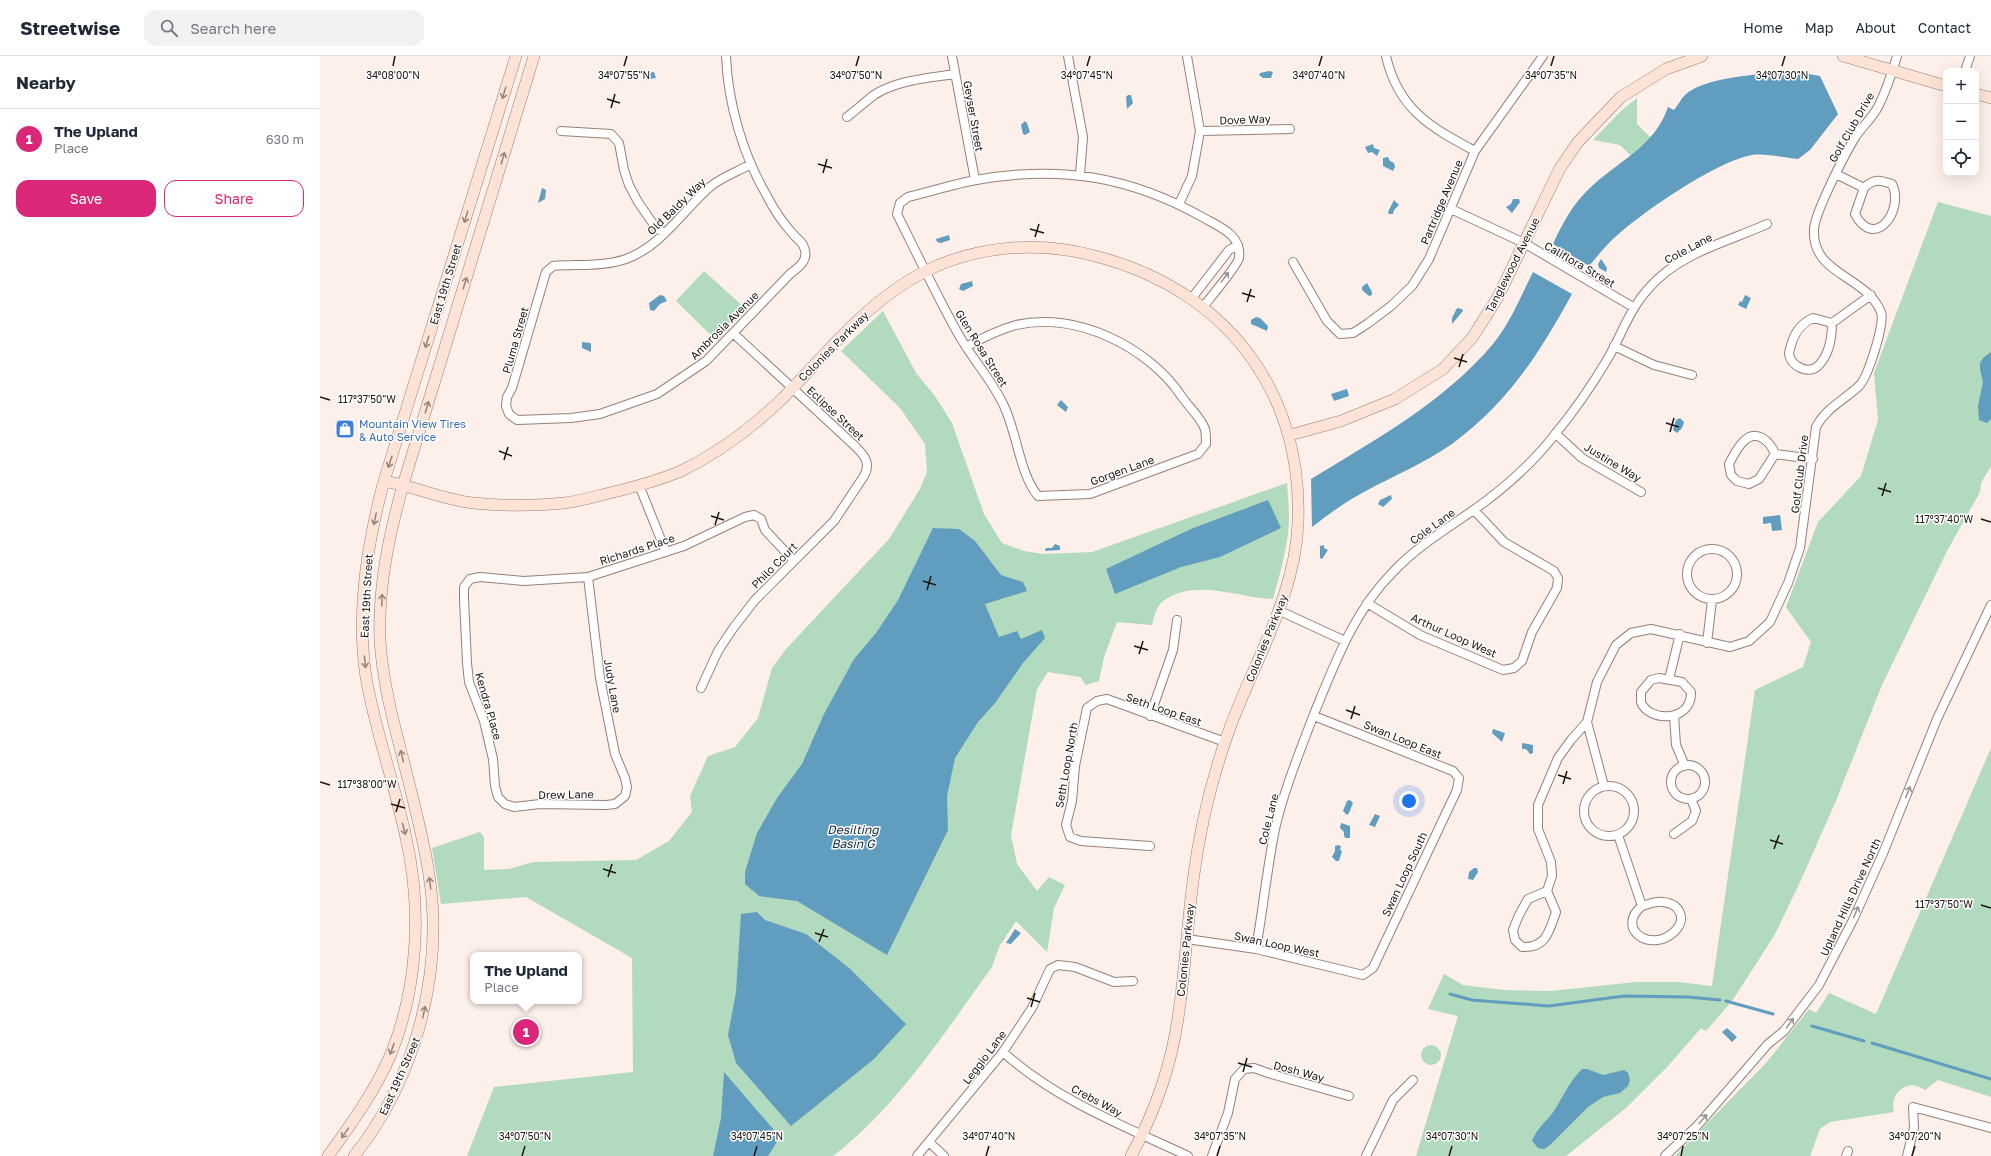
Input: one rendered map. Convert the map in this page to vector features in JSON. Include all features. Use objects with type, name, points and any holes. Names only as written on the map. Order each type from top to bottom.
[{"type":"street","name":"East 19th Street","points":[[328,1156],[361,1110],[391,1053],[409,988],[416,920],[414,882],[407,839],[366,677],[362,635],[364,588],[369,544],[384,481],[516,56]]},
{"type":"street","name":"East 19th Street","points":[[354,1156],[379,1121],[409,1059],[421,1024],[429,987],[432,954],[433,918],[429,878],[385,682],[380,639],[382,591],[386,552],[403,485],[534,56]]},
{"type":"street","points":[[726,56],[732,102],[741,137],[751,164]]},
{"type":"street","name":"Geyser Street","points":[[952,56],[975,180]]},
{"type":"street","points":[[1068,56],[1083,137],[1080,174]]},
{"type":"street","points":[[1179,204],[1192,176],[1200,131],[1187,56]]},
{"type":"street","points":[[1386,56],[1389,71],[1399,92],[1415,111],[1433,128],[1474,151]]},
{"type":"street","name":"Partridge Avenue","points":[[1293,262],[1327,321],[1340,334],[1353,333],[1391,306],[1412,286],[1429,259],[1474,151],[1543,56]]},
{"type":"street","name":"Tanglewood Avenue","points":[[1290,435],[1340,421],[1395,399],[1443,369],[1472,338],[1498,297],[1559,170],[1577,142],[1621,97],[1666,69],[1702,56]]},
{"type":"street","points":[[1843,56],[1943,85]]},
{"type":"street","name":"Golf Club Drive","points":[[1587,722],[1597,682],[1616,645],[1631,633],[1651,629],[1680,634],[1707,643],[1730,647],[1749,641],[1770,622],[1788,583],[1800,548],[1813,459],[1816,427],[1821,417],[1861,385],[1880,337],[1881,313],[1871,295],[1831,268],[1821,258],[1814,243],[1814,228],[1819,210],[1836,174],[1857,136],[1878,108],[1893,71],[1897,56]]},
{"type":"street","points":[[1966,68],[1970,56]]},
{"type":"street","points":[[847,117],[874,95],[885,90],[920,79],[955,74]]},
{"type":"street","points":[[1979,95],[1991,98]]},
{"type":"street","name":"Dove Way","points":[[1200,131],[1290,129]]},
{"type":"street","points":[[561,131],[611,134],[620,143],[620,156],[626,175],[638,202],[654,225],[664,234]]},
{"type":"street","name":"Old Baldy Way","points":[[546,272],[553,266],[589,266],[626,259],[648,247],[664,234],[713,185],[751,164]]},
{"type":"street","name":"Ambrosia Avenue","points":[[509,414],[517,420],[572,418],[600,414],[657,394],[706,361],[791,273],[802,265],[806,256],[803,245],[793,235],[774,208],[751,164]]},
{"type":"street","points":[[975,180],[1031,173],[1080,174],[1140,188],[1179,204],[1231,233],[1238,245],[1239,259],[1204,307]]},
{"type":"street","points":[[1836,174],[1864,188]]},
{"type":"street","name":"Glen Rosa Street","points":[[975,180],[908,197],[900,203],[897,214],[966,347],[990,380],[1004,405],[1012,422],[1030,487],[1038,496]]},
{"type":"street","points":[[1880,180],[1892,184],[1896,192],[1896,204],[1889,220],[1883,227],[1877,229],[1868,228],[1860,223],[1855,214],[1864,188],[1871,181],[1880,180]]},
{"type":"street","name":"Califlora Street","points":[[1451,209],[1524,243],[1633,307]]},
{"type":"street","name":"Cole Lane","points":[[1256,949],[1276,826],[1286,791],[1314,716],[1345,641],[1367,603],[1392,572],[1411,555],[1428,541],[1474,510],[1503,487],[1556,434],[1586,393],[1614,346],[1633,307],[1660,276],[1684,260],[1767,224]]},
{"type":"street","points":[[1192,298],[1229,250],[1238,245]]},
{"type":"street","name":"Colonies Parkway","points":[[384,481],[468,503],[524,505],[568,503],[640,486],[678,472],[706,457],[741,434],[782,399],[862,315],[898,288],[927,271],[960,258],[993,250],[1028,247],[1057,248],[1125,264],[1151,274],[1192,298],[1226,326],[1254,361],[1271,392],[1290,435],[1297,486],[1298,523],[1296,550],[1280,611],[1238,705],[1225,742],[1201,836],[1193,878],[1175,1033],[1162,1085],[1142,1135],[1131,1156]]},
{"type":"street","name":"Pluma Street","points":[[509,414],[506,406],[508,397],[512,388],[546,272]]},
{"type":"street","points":[[1832,323],[1871,295]]},
{"type":"street","points":[[1813,318],[1832,323],[1832,339],[1827,354],[1817,367],[1801,369],[1793,363],[1789,353],[1794,337],[1802,324],[1813,318]]},
{"type":"street","name":"Gorgen Lane","points":[[966,347],[995,332],[1017,325],[1046,323],[1076,326],[1108,336],[1138,352],[1164,374],[1178,390],[1205,429],[1206,444],[1198,454],[1090,494],[1038,496]]},
{"type":"street","name":"Eclipse Street","points":[[733,333],[864,455],[868,462]]},
{"type":"street","points":[[1614,346],[1654,365],[1692,375]]},
{"type":"street","name":"Justine Way","points":[[1556,434],[1582,458],[1641,492]]},
{"type":"street","points":[[1753,436],[1762,438],[1771,443],[1775,454],[1759,479],[1750,484],[1737,481],[1731,476],[1729,464],[1744,441],[1748,438],[1753,436]]},
{"type":"street","points":[[1775,454],[1813,459]]},
{"type":"street","name":"Philo Court","points":[[701,688],[718,651],[734,627],[755,600],[793,560],[834,521],[867,471],[868,462]]},
{"type":"street","points":[[640,486],[666,552]]},
{"type":"street","name":"Arthur Loop West","points":[[1367,603],[1420,635],[1503,670],[1514,668],[1522,661],[1532,632],[1557,588],[1558,578],[1554,571],[1504,542],[1474,510]]},
{"type":"street","name":"Richards Place","points":[[464,587],[470,579],[480,578],[524,581],[588,577],[684,546],[745,517],[754,515],[762,519],[765,530],[793,560]]},
{"type":"street","points":[[1714,549],[1722,551],[1730,556],[1735,563],[1737,575],[1734,588],[1728,594],[1712,600],[1697,594],[1692,589],[1687,573],[1693,559],[1699,553],[1714,549]]},
{"type":"street","name":"Judy Lane","points":[[588,577],[600,678],[615,754],[627,787],[625,796]]},
{"type":"street","name":"Kendra Place","points":[[464,587],[465,641],[469,682],[484,721],[493,759],[495,786],[498,797],[505,804]]},
{"type":"street","points":[[1707,643],[1712,600]]},
{"type":"street","name":"Upland Hills Drive North","points":[[1665,1156],[1697,1126],[1768,1044],[1784,1031],[1818,985],[1859,906],[1887,844],[1937,718],[1991,605]]},
{"type":"street","points":[[1280,611],[1345,641]]},
{"type":"street","points":[[1150,716],[1173,650],[1178,620]]},
{"type":"street","points":[[1669,679],[1680,634]]},
{"type":"street","points":[[1659,678],[1682,682],[1691,692],[1691,699],[1686,709],[1682,713],[1674,716],[1653,714],[1646,710],[1641,702],[1641,692],[1651,680],[1659,678]]},
{"type":"street","name":"Seth Loop East","points":[[1097,701],[1107,699],[1150,716],[1225,742]]},
{"type":"street","name":"Seth Loop North","points":[[1097,701],[1087,708],[1079,745],[1075,766],[1072,801],[1066,825],[1070,837],[1081,841],[1150,846]]},
{"type":"street","name":"Swan Loop East","points":[[1314,716],[1453,771],[1459,778]]},
{"type":"street","points":[[1674,716],[1676,745],[1685,766]]},
{"type":"street","points":[[1587,722],[1604,786]]},
{"type":"street","points":[[1547,891],[1528,899],[1519,915],[1513,930],[1515,940],[1522,947],[1532,947],[1541,944],[1549,930],[1556,912],[1547,891],[1552,876],[1551,862],[1538,828],[1538,805],[1558,758],[1587,722]]},
{"type":"street","points":[[1685,766],[1696,767],[1703,774],[1705,779],[1703,790],[1696,797],[1691,799],[1680,797],[1675,793],[1672,782],[1676,771],[1685,766]]},
{"type":"street","name":"Swan Loop South","points":[[1363,975],[1373,968],[1457,790],[1459,778]]},
{"type":"street","points":[[1604,786],[1620,788],[1627,793],[1633,804],[1634,816],[1631,824],[1618,835],[1610,837],[1602,836],[1592,829],[1585,818],[1584,810],[1588,798],[1596,789],[1604,786]]},
{"type":"street","name":"Drew Lane","points":[[505,804],[514,807],[540,804],[606,805],[615,804],[625,796]]},
{"type":"street","points":[[1674,834],[1692,822],[1696,811],[1691,799]]},
{"type":"street","points":[[1618,835],[1642,906]]},
{"type":"street","points":[[1655,902],[1671,904],[1678,908],[1682,914],[1681,922],[1674,932],[1661,940],[1644,939],[1638,935],[1633,928],[1633,918],[1642,906],[1655,902]]},
{"type":"street","name":"Swan Loop West","points":[[1186,939],[1256,949],[1363,975]]},
{"type":"street","name":"Leggio Lane","points":[[917,1156],[930,1143],[1003,1052],[1032,1008],[1050,969],[1058,965],[1075,967],[1114,982],[1134,981]]},
{"type":"street","name":"Crebs Way","points":[[1003,1052],[1016,1064],[1076,1103],[1188,1156]]},
{"type":"street","name":"Dosh Way","points":[[1212,1156],[1228,1113],[1235,1079],[1244,1069],[1254,1068],[1350,1096]]},
{"type":"street","points":[[1366,1156],[1393,1100],[1413,1080]]},
{"type":"street","points":[[1907,1156],[1914,1128],[1913,1107],[1991,1128]]},
{"type":"street","points":[[930,1143],[944,1156]]},
{"type":"green space","points":[[1637,98],[1637,124],[1651,138],[1631,156],[1620,145],[1593,140],[1621,111]]},
{"type":"green space","points":[[1938,202],[1991,216],[1991,466],[1981,483],[1980,492],[1947,551],[1882,685],[1835,803],[1774,936],[1732,1001],[1706,1031],[1701,1028],[1669,1065],[1626,1108],[1566,1156],[1416,1156],[1458,1016],[1428,1009],[1444,974],[1463,985],[1504,990],[1551,991],[1636,982],[1679,982],[1712,986],[1755,690],[1803,667],[1811,642],[1786,607],[1818,522],[1861,476],[1878,420],[1874,373]]},
{"type":"green space","points":[[704,271],[746,309],[717,341],[676,301]]},
{"type":"green space","points":[[883,311],[916,373],[935,396],[952,423],[984,514],[1002,543],[1024,551],[1043,554],[1092,552],[1287,483],[1289,520],[1287,540],[1273,599],[1202,590],[1188,591],[1174,595],[1160,604],[1152,625],[1117,622],[1104,657],[1099,681],[1086,685],[1080,677],[1048,672],[1037,689],[1011,835],[1017,864],[1037,891],[1049,877],[1065,885],[1054,908],[1047,952],[1016,921],[999,947],[992,967],[919,1068],[878,1115],[833,1156],[467,1156],[494,1087],[633,1072],[632,958],[526,897],[441,904],[432,848],[480,832],[484,837],[484,870],[509,869],[533,862],[636,860],[669,841],[692,812],[690,796],[708,756],[735,747],[758,718],[772,668],[787,648],[889,539],[920,489],[927,472],[925,444],[900,408],[841,351]]},
{"type":"green space","points":[[1991,748],[1991,1097],[1938,1080],[1925,1090],[1919,1086],[1912,1085],[1901,1089],[1894,1099],[1894,1112],[1830,1122],[1820,1129],[1810,1156],[1675,1156],[1766,1063],[1809,1009],[1816,1013],[1829,993],[1876,1014]]},
{"type":"green space","points":[[1427,1045],[1435,1045],[1441,1051],[1441,1059],[1435,1065],[1427,1065],[1421,1059],[1421,1051]]},
{"type":"water","points":[[1269,71],[1273,72],[1271,78],[1263,78],[1259,75],[1260,73]]},
{"type":"water","points":[[1793,71],[1820,76],[1838,114],[1810,150],[1798,159],[1769,155],[1752,155],[1737,159],[1718,167],[1677,191],[1621,232],[1589,266],[1553,244],[1574,206],[1592,186],[1646,142],[1662,121],[1668,107],[1674,110],[1685,95],[1694,89],[1707,84],[1736,77]]},
{"type":"water","points":[[654,72],[656,78],[644,80],[643,74]]},
{"type":"water","points":[[1131,95],[1133,103],[1127,109],[1126,97]]},
{"type":"water","points":[[1025,121],[1030,132],[1025,135],[1023,134],[1021,125]]},
{"type":"water","points":[[1373,144],[1374,148],[1380,150],[1377,156],[1372,152],[1368,153],[1365,147]]},
{"type":"water","points":[[1388,157],[1390,161],[1394,163],[1395,167],[1393,171],[1383,166],[1383,158]]},
{"type":"water","points":[[542,188],[546,190],[545,199],[538,203]]},
{"type":"water","points":[[1513,199],[1519,199],[1520,202],[1512,213],[1506,207],[1511,204]]},
{"type":"water","points":[[1394,200],[1399,205],[1394,210],[1393,214],[1389,214],[1388,212]]},
{"type":"water","points":[[949,235],[950,240],[941,243],[937,242],[936,239]]},
{"type":"water","points":[[1601,259],[1607,268],[1606,272],[1599,268],[1598,264]]},
{"type":"water","points":[[1533,272],[1572,294],[1534,357],[1506,394],[1490,412],[1442,451],[1357,496],[1337,508],[1312,527],[1311,479],[1408,419],[1453,384],[1474,365],[1493,344],[1505,327]]},
{"type":"water","points":[[972,281],[973,286],[963,291],[959,289],[961,284]]},
{"type":"water","points":[[1367,283],[1372,292],[1372,295],[1369,296],[1362,290],[1362,287]]},
{"type":"water","points":[[660,295],[664,296],[667,301],[660,304],[654,311],[650,310],[649,303]]},
{"type":"water","points":[[1745,295],[1751,298],[1746,309],[1738,305],[1740,301],[1742,302]]},
{"type":"water","points":[[1457,308],[1462,309],[1463,311],[1452,324],[1452,318]]},
{"type":"water","points":[[1256,317],[1260,318],[1268,326],[1267,331],[1251,324],[1251,320]]},
{"type":"water","points":[[582,342],[591,343],[591,352],[582,348]]},
{"type":"water","points":[[1991,352],[1991,419],[1987,423],[1979,420],[1978,406],[1983,382],[1980,363],[1983,358]]},
{"type":"water","points":[[1347,389],[1349,396],[1334,401],[1331,394]]},
{"type":"water","points":[[1061,400],[1068,407],[1066,412],[1057,405]]},
{"type":"water","points":[[1680,418],[1684,422],[1682,428],[1677,433],[1673,430],[1676,420]]},
{"type":"water","points":[[1391,495],[1392,499],[1383,507],[1378,504],[1380,500]]},
{"type":"water","points":[[1268,500],[1281,528],[1220,557],[1181,567],[1115,594],[1106,569],[1191,529]]},
{"type":"water","points":[[1780,515],[1782,530],[1772,531],[1771,523],[1763,524],[1763,517]]},
{"type":"water","name":"Desilting Basin G","points":[[933,528],[959,529],[975,541],[1001,575],[1023,582],[1027,591],[985,604],[999,637],[1017,631],[1021,639],[1042,630],[1045,638],[1023,663],[995,703],[978,722],[955,758],[947,796],[948,830],[887,955],[797,901],[759,896],[745,884],[745,872],[757,833],[777,798],[802,764],[824,714],[854,659],[876,633],[898,600]]},
{"type":"water","points":[[1055,544],[1060,546],[1060,550],[1045,551],[1046,548],[1052,548]]},
{"type":"water","points":[[1324,545],[1324,548],[1328,550],[1322,559],[1320,558],[1320,546]]},
{"type":"water","points":[[1493,729],[1505,733],[1502,742],[1492,733]]},
{"type":"water","points":[[1522,743],[1533,745],[1533,753],[1530,754],[1526,749],[1522,749]]},
{"type":"water","points":[[1350,800],[1353,803],[1347,815],[1343,811],[1347,801]]},
{"type":"water","points":[[1375,814],[1380,816],[1375,827],[1369,825]]},
{"type":"water","points":[[1341,823],[1350,826],[1350,838],[1346,838],[1344,836],[1344,832],[1340,828]]},
{"type":"water","points":[[1339,845],[1341,847],[1340,850],[1342,851],[1339,861],[1336,861],[1332,857],[1335,851],[1335,846]]},
{"type":"water","points":[[1474,868],[1477,868],[1478,872],[1473,880],[1468,879],[1469,872]]},
{"type":"water","points":[[757,912],[765,920],[806,934],[849,968],[906,1024],[874,1059],[791,1126],[736,1063],[728,1035],[736,992],[741,914]]},
{"type":"water","points":[[1015,929],[1021,933],[1011,944],[1006,943]]},
{"type":"water","points":[[1727,1028],[1737,1037],[1732,1042],[1722,1032]]},
{"type":"water","points":[[1582,1069],[1587,1069],[1603,1075],[1624,1070],[1628,1073],[1630,1080],[1628,1086],[1620,1093],[1603,1097],[1588,1107],[1549,1146],[1544,1149],[1538,1148],[1532,1141],[1534,1136],[1554,1111],[1570,1084]]},
{"type":"water","points":[[724,1072],[780,1137],[768,1156],[713,1156],[721,1118]]},
{"type":"waterway","points":[[1450,994],[1472,1000],[1549,1006],[1624,996],[1688,997],[1720,1000]]},
{"type":"waterway","points":[[1726,1001],[1773,1014]]},
{"type":"waterway","points":[[1812,1026],[1864,1041]]},
{"type":"waterway","points":[[1872,1043],[1991,1079]]},
{"type":"place","name":"Mountain View Tires & Auto Service","points":[[345,429]]},
{"type":"place","name":"The Upland","points":[[526,1032]]}]
